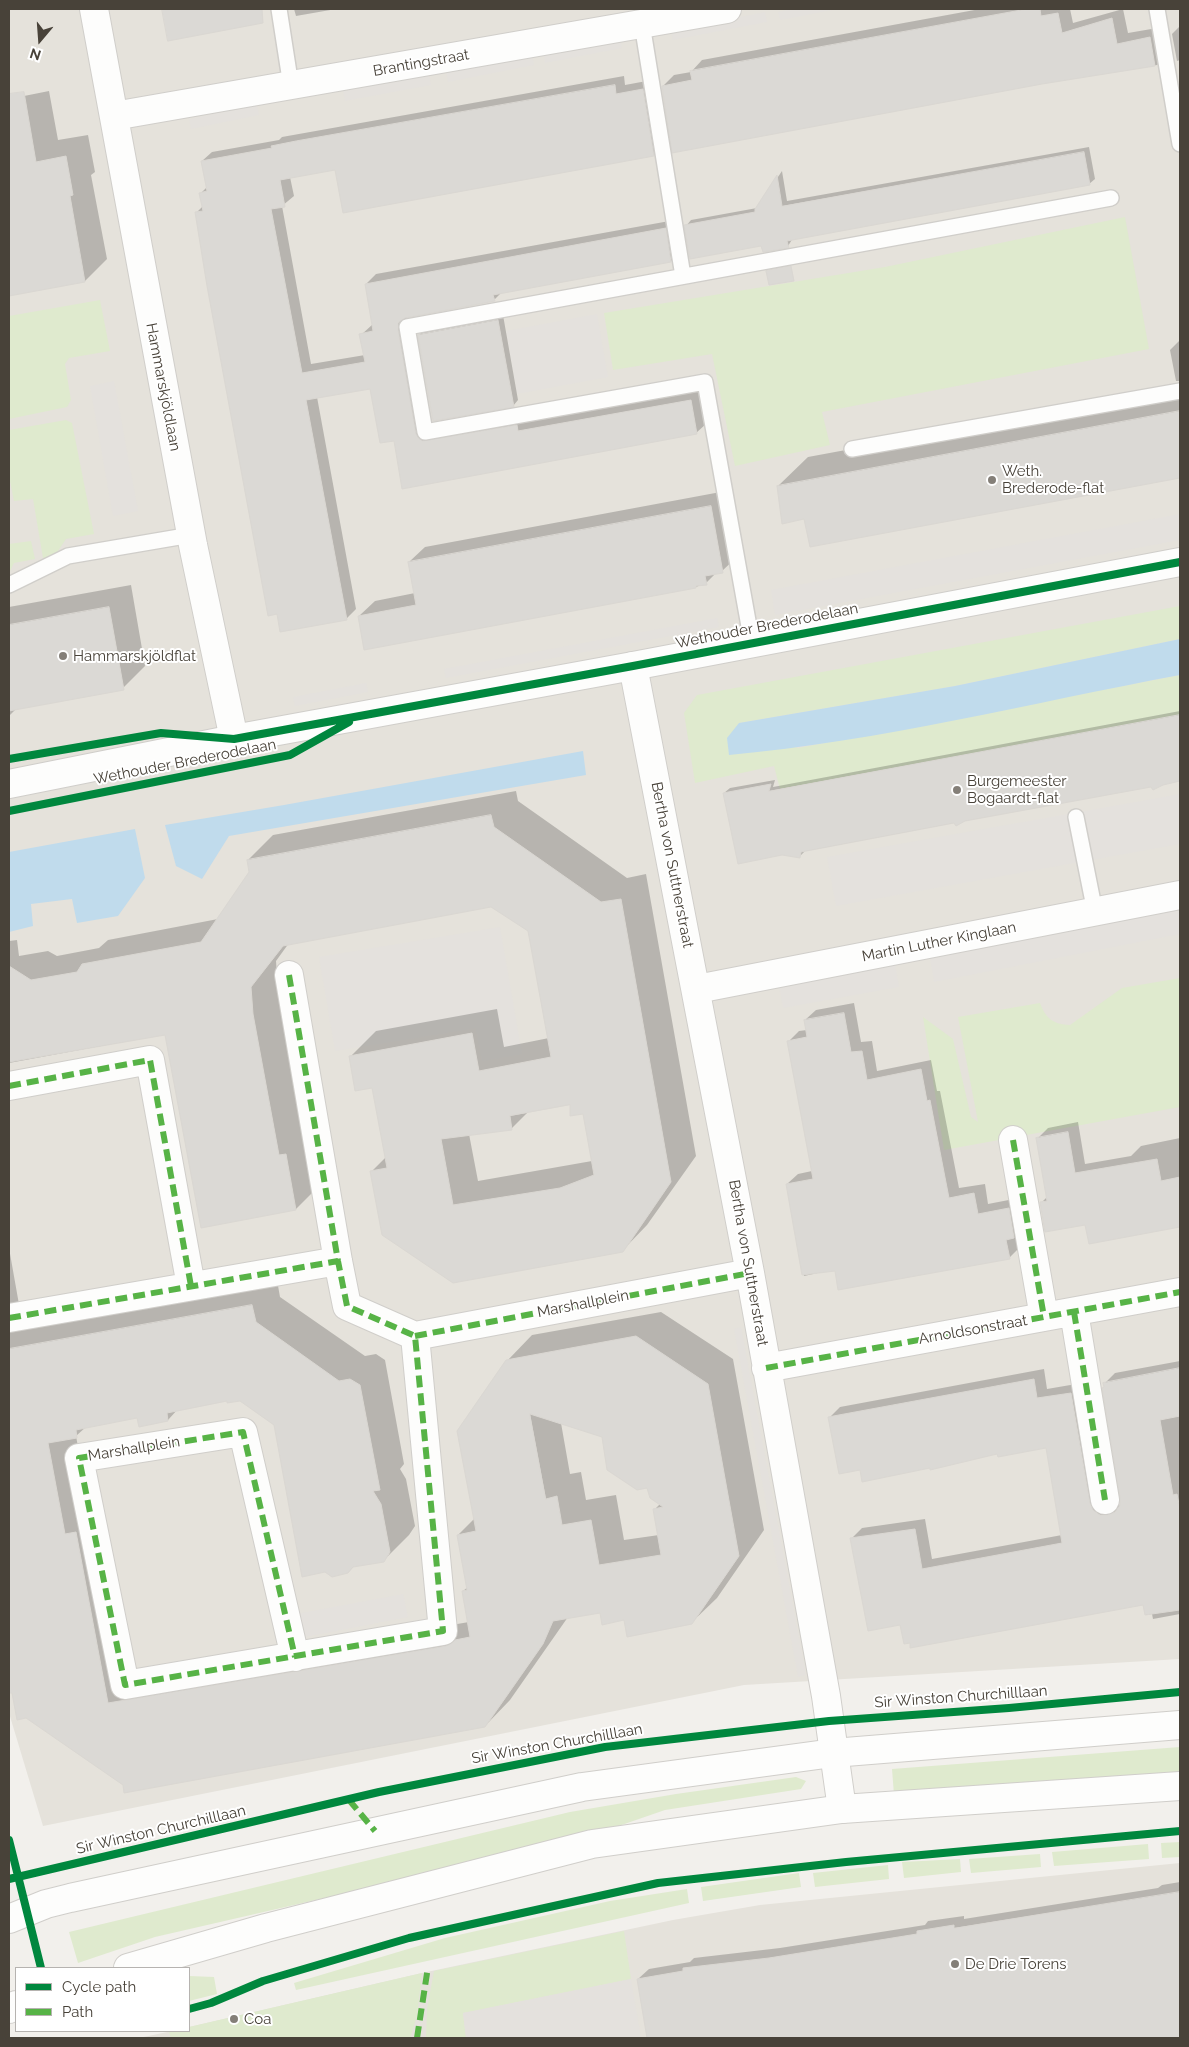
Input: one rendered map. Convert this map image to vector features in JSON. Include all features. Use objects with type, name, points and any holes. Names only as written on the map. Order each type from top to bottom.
[{"type":"street","name":"Hammarskjöldlaan","points":[[94,9],[191,535],[234,739]]},
{"type":"street","name":"Brantingstraat","points":[[114,116],[721,9]]},
{"type":"street","name":"Wethouder Brederodelaan","points":[[9,784],[234,739],[633,666],[1180,562]]},
{"type":"street","name":"Bertha von Suttnerstraat","points":[[633,666],[697,989],[750,1273],[826,1696],[842,1809]]},
{"type":"street","name":"Martin Luther Kinglaan","points":[[697,989],[1180,895]]},
{"type":"street","points":[[288,976],[338,1261],[348,1306],[415,1336]]},
{"type":"street","points":[[9,1086],[150,1060],[191,1286]]},
{"type":"street","points":[[1013,1140],[1044,1317]]},
{"type":"street","points":[[9,1318],[338,1261]]},
{"type":"street","name":"Marshallplein","points":[[295,1657],[243,1432],[79,1458],[125,1685],[295,1657],[443,1631],[415,1336],[750,1273]]},
{"type":"street","name":"Arnoldsonstraat","points":[[766,1368],[1180,1292]]},
{"type":"street","points":[[1074,1312],[1105,1500]]},
{"type":"street","points":[[9,1919],[39,1906],[70,1898],[582,1787],[833,1753],[1180,1725]]},
{"type":"street","points":[[131,1967],[257,1931],[592,1844],[842,1809],[1180,1786]]},
{"type":"lane","points":[[279,9],[291,86]]},
{"type":"lane","points":[[1157,9],[1180,144]]},
{"type":"lane","points":[[642,24],[683,276]]},
{"type":"lane","points":[[752,642],[705,382],[425,432],[407,327],[1111,198]]},
{"type":"lane","points":[[852,450],[1180,391]]},
{"type":"lane","points":[[9,584],[68,556],[191,535]]},
{"type":"lane","points":[[1076,817],[1095,912]]},
{"type":"shaded area","points":[[9,9],[1180,9],[1180,1659],[744,1685],[43,1826],[9,1713]]},
{"type":"shaded area","points":[[792,9],[838,9],[780,20],[778,12]]},
{"type":"shaded area","points":[[765,12],[767,22],[673,40],[671,31]]},
{"type":"shaded area","points":[[620,39],[622,48],[545,63],[544,54]]},
{"type":"shaded area","points":[[532,56],[534,65],[448,82],[446,72]]},
{"type":"shaded area","points":[[429,75],[431,85],[345,101],[343,91]]},
{"type":"shaded area","points":[[257,105],[259,115],[191,129],[189,119]]},
{"type":"shaded area","points":[[597,314],[608,377],[517,394],[506,331]]},
{"type":"shaded area","points":[[114,381],[138,511],[113,516],[90,386]]},
{"type":"shaded area","points":[[1180,514],[1180,540],[775,615],[771,590]]},
{"type":"shaded area","points":[[717,618],[719,627],[446,678],[444,669]]},
{"type":"shaded area","points":[[366,683],[368,692],[295,706],[293,697]]},
{"type":"shaded area","points":[[1180,794],[1180,844],[836,906],[827,857]]},
{"type":"shaded area","points":[[1180,909],[1180,934],[934,982],[930,958]]},
{"type":"shaded area","points":[[500,927],[522,1054],[482,1061],[476,1028],[335,1051],[319,957]]},
{"type":"shaded area","points":[[895,964],[899,987],[783,1008],[779,986]]},
{"type":"shaded area","points":[[741,1327],[806,1675],[798,1677],[734,1329]]},
{"type":"shaded area","points":[[403,1594],[408,1617],[300,1638],[296,1614]]},
{"type":"shaded area","points":[[1180,1863],[1180,2038],[139,2038],[167,2032],[190,2032],[190,2027],[422,1973],[673,1920],[760,1905]]},
{"type":"shaded area","points":[[631,1979],[641,2038],[466,2038],[463,2013]]},
{"type":"green space","points":[[1125,217],[1149,349],[822,412],[830,445],[735,466],[712,354],[613,370],[604,313],[885,267]]},
{"type":"green space","points":[[100,300],[110,351],[69,358],[65,364],[71,400],[67,407],[9,419],[9,316]]},
{"type":"green space","points":[[66,420],[72,423],[94,534],[66,539],[54,557],[43,558],[33,499],[14,501],[9,476],[9,430]]},
{"type":"green space","points":[[31,541],[35,559],[14,563],[9,573],[9,544]]},
{"type":"green space","points":[[1180,606],[1180,639],[955,686],[739,723],[798,748],[1180,675],[1180,715],[780,789],[774,766],[695,783],[684,713],[697,695]]},
{"type":"green space","points":[[1180,978],[1180,1107],[944,1150],[923,1017],[953,1039],[971,1117],[978,1122],[958,1017],[1040,1003],[1051,1020],[1070,1025],[1122,988]]},
{"type":"green space","points":[[1180,1747],[1180,1775],[894,1795],[892,1769]]},
{"type":"green space","points":[[796,1777],[806,1781],[801,1789],[665,1810],[581,1839],[155,1937],[78,1963],[69,1932],[570,1812],[676,1794]]},
{"type":"green space","points":[[1180,1842],[1180,1857],[1162,1858],[1161,1843]]},
{"type":"green space","points":[[1148,1844],[1149,1859],[1054,1866],[1052,1852]]},
{"type":"green space","points":[[1040,1854],[1041,1867],[971,1873],[969,1859]]},
{"type":"green space","points":[[960,1859],[961,1872],[904,1878],[902,1862]]},
{"type":"green space","points":[[888,1865],[889,1879],[815,1887],[813,1873]]},
{"type":"green space","points":[[799,1873],[801,1887],[703,1901],[701,1887]]},
{"type":"green space","points":[[687,1889],[689,1903],[296,1990],[294,1983],[445,1938],[610,1901]]},
{"type":"green space","points":[[624,1931],[631,1979],[463,2013],[466,2038],[426,2038],[427,2009],[434,1971]]},
{"type":"green space","points":[[422,1973],[417,2016],[410,2038],[171,2038],[169,2032],[190,2032],[190,2027]]},
{"type":"green space","points":[[190,1976],[214,1977],[217,1994],[190,2001]]},
{"type":"water","points":[[1180,639],[1180,675],[899,731],[786,749],[729,755],[727,738],[739,723],[955,686]]},
{"type":"water","points":[[583,751],[586,775],[229,836],[202,879],[176,866],[165,825],[284,805]]},
{"type":"water","points":[[135,829],[145,878],[118,916],[77,923],[72,899],[31,904],[33,926],[9,932],[9,852]]},
{"type":"building","points":[[162,9],[262,9],[263,23],[168,41]]},
{"type":"building","points":[[1027,9],[1040,9],[1041,16],[1058,13],[1062,33],[1112,18],[1117,44],[1150,37],[1155,66],[1042,84],[672,153],[662,86],[692,80],[690,71]]},
{"type":"building","points":[[615,85],[616,94],[643,89],[654,156],[343,213],[335,170],[280,180],[285,207],[271,209],[302,373],[365,362],[359,334],[373,331],[365,284],[666,228],[671,262],[493,295],[495,301],[405,318],[398,323],[398,329],[416,434],[422,441],[517,425],[518,431],[691,400],[697,434],[402,489],[394,441],[380,443],[370,389],[306,400],[347,620],[280,632],[277,614],[268,616],[207,286],[195,212],[203,211],[199,193],[207,191],[201,161],[272,148],[271,146],[296,141]]},
{"type":"building","points":[[24,92],[36,162],[66,156],[73,195],[70,196],[85,282],[9,296],[9,94]]},
{"type":"building","points":[[1084,152],[1090,185],[787,241],[789,248],[763,252],[761,246],[690,259],[684,225],[755,212],[755,209],[777,175],[782,206]]},
{"type":"building","points":[[791,266],[794,281],[769,285],[766,271]]},
{"type":"building","points":[[498,320],[514,407],[433,421],[418,335]]},
{"type":"building","name":"Weth. Brederode-flat","points":[[1180,411],[1180,478],[810,547],[804,519],[782,524],[777,486]]},
{"type":"building","points":[[711,506],[723,573],[705,576],[707,585],[364,650],[358,616],[416,605],[408,562]]},
{"type":"building","name":"Hammarskjöldflat","points":[[109,607],[124,690],[9,711],[9,625]]},
{"type":"building","name":"Burgemeester Bogaardt-flat","points":[[1180,715],[1180,781],[1163,785],[1153,790],[1151,787],[965,821],[956,826],[954,823],[801,852],[800,858],[782,855],[738,864],[723,793],[771,784],[769,791]]},
{"type":"building","points":[[491,815],[494,827],[601,902],[621,899],[671,1182],[623,1252],[453,1283],[382,1235],[370,1171],[387,1168],[372,1088],[355,1091],[349,1056],[472,1033],[479,1071],[551,1057],[528,931],[491,907],[283,946],[251,987],[253,1014],[279,1155],[286,1154],[296,1210],[201,1228],[165,1035],[9,1062],[9,966],[31,980],[77,972],[82,964],[201,942],[249,872],[247,860]],"holes":[[[570,1105],[570,1116],[583,1114],[594,1175],[560,1188],[453,1205],[441,1139],[512,1130],[510,1116]]]},
{"type":"building","points":[[844,1013],[851,1052],[862,1051],[867,1080],[921,1069],[927,1101],[930,1100],[949,1198],[974,1193],[978,1214],[1009,1208],[1014,1238],[1006,1240],[1010,1259],[838,1290],[835,1271],[802,1275],[786,1184],[813,1179],[787,1041],[807,1037],[804,1020]]},
{"type":"building","points":[[1068,1132],[1075,1173],[1157,1159],[1161,1181],[1180,1177],[1180,1227],[1089,1244],[1085,1225],[1045,1232],[1040,1202],[1047,1201],[1036,1138]]},
{"type":"building","points":[[252,1305],[256,1322],[339,1381],[350,1379],[360,1385],[380,1490],[373,1491],[381,1504],[390,1552],[384,1562],[353,1567],[348,1573],[332,1577],[325,1572],[302,1577],[274,1425],[240,1401],[227,1403],[227,1401],[167,1413],[168,1421],[139,1427],[137,1418],[76,1430],[77,1438],[48,1443],[65,1534],[76,1532],[108,1703],[446,1646],[455,1640],[470,1637],[462,1591],[467,1590],[457,1535],[476,1531],[457,1431],[506,1360],[636,1336],[708,1384],[739,1556],[692,1624],[627,1637],[624,1620],[602,1625],[600,1613],[553,1621],[543,1644],[485,1727],[124,1793],[123,1785],[26,1718],[17,1720],[12,1693],[9,1693],[9,1349]],"holes":[[[530,1414],[602,1437],[607,1470],[637,1490],[647,1488],[650,1498],[663,1507],[653,1509],[661,1555],[599,1565],[591,1520],[562,1525],[557,1496],[546,1499]]]},
{"type":"building","points":[[1180,1368],[1180,1416],[1160,1420],[1173,1495],[1177,1494],[1180,1509],[1180,1610],[1145,1615],[1143,1605],[910,1648],[910,1643],[904,1644],[900,1625],[868,1631],[850,1538],[915,1529],[922,1569],[1062,1543],[1046,1448],[998,1457],[997,1454],[930,1470],[930,1468],[862,1482],[860,1470],[839,1474],[828,1417],[1034,1379],[1037,1398],[1071,1393],[1090,1503],[1093,1510],[1100,1515],[1107,1515],[1115,1512],[1120,1505],[1120,1498],[1102,1388],[1104,1387],[1103,1383]]},
{"type":"building","name":"De Drie Torens","points":[[1180,1892],[1180,2038],[647,2038],[637,1979],[683,1971],[683,1968],[769,1958],[917,1934],[917,1931],[954,1925],[954,1928]]},
{"type":"marked path","points":[[289,975],[347,1306],[415,1336],[443,1631],[125,1685],[79,1458],[243,1432],[295,1657]]},
{"type":"marked path","points":[[9,1086],[150,1060],[191,1286]]},
{"type":"marked path","points":[[1013,1140],[1044,1317]]},
{"type":"marked path","points":[[9,1318],[338,1261]]},
{"type":"marked path","points":[[415,1336],[750,1273]]},
{"type":"marked path","points":[[766,1368],[1180,1292]]},
{"type":"marked path","points":[[1074,1312],[1105,1500]]},
{"type":"marked path","points":[[349,1800],[375,1831]]},
{"type":"marked path","points":[[417,2038],[428,1967]]},
{"type":"cycle path","points":[[9,759],[161,733],[234,739],[633,666],[1180,562]]},
{"type":"cycle path","points":[[9,811],[290,755],[349,722]]},
{"type":"cycle path","name":"Sir Winston Churchilllaan","points":[[9,1879],[379,1792],[605,1747],[829,1721],[1009,1708],[1180,1692]]},
{"type":"cycle path","points":[[190,2009],[211,2003],[263,1981],[409,1938],[658,1883],[846,1862],[1180,1831]]},
{"type":"cycle path","points":[[9,1840],[41,1967]]},
{"type":"place","name":"Weth. Brederode-flat","points":[[992,480]]},
{"type":"place","name":"Hammarskjöldflat","points":[[63,656]]},
{"type":"place","name":"Burgemeester Bogaardt-flat","points":[[957,790]]},
{"type":"place","name":"De Drie Torens","points":[[955,1964]]},
{"type":"place","name":"Coa","points":[[234,2019]]}]
